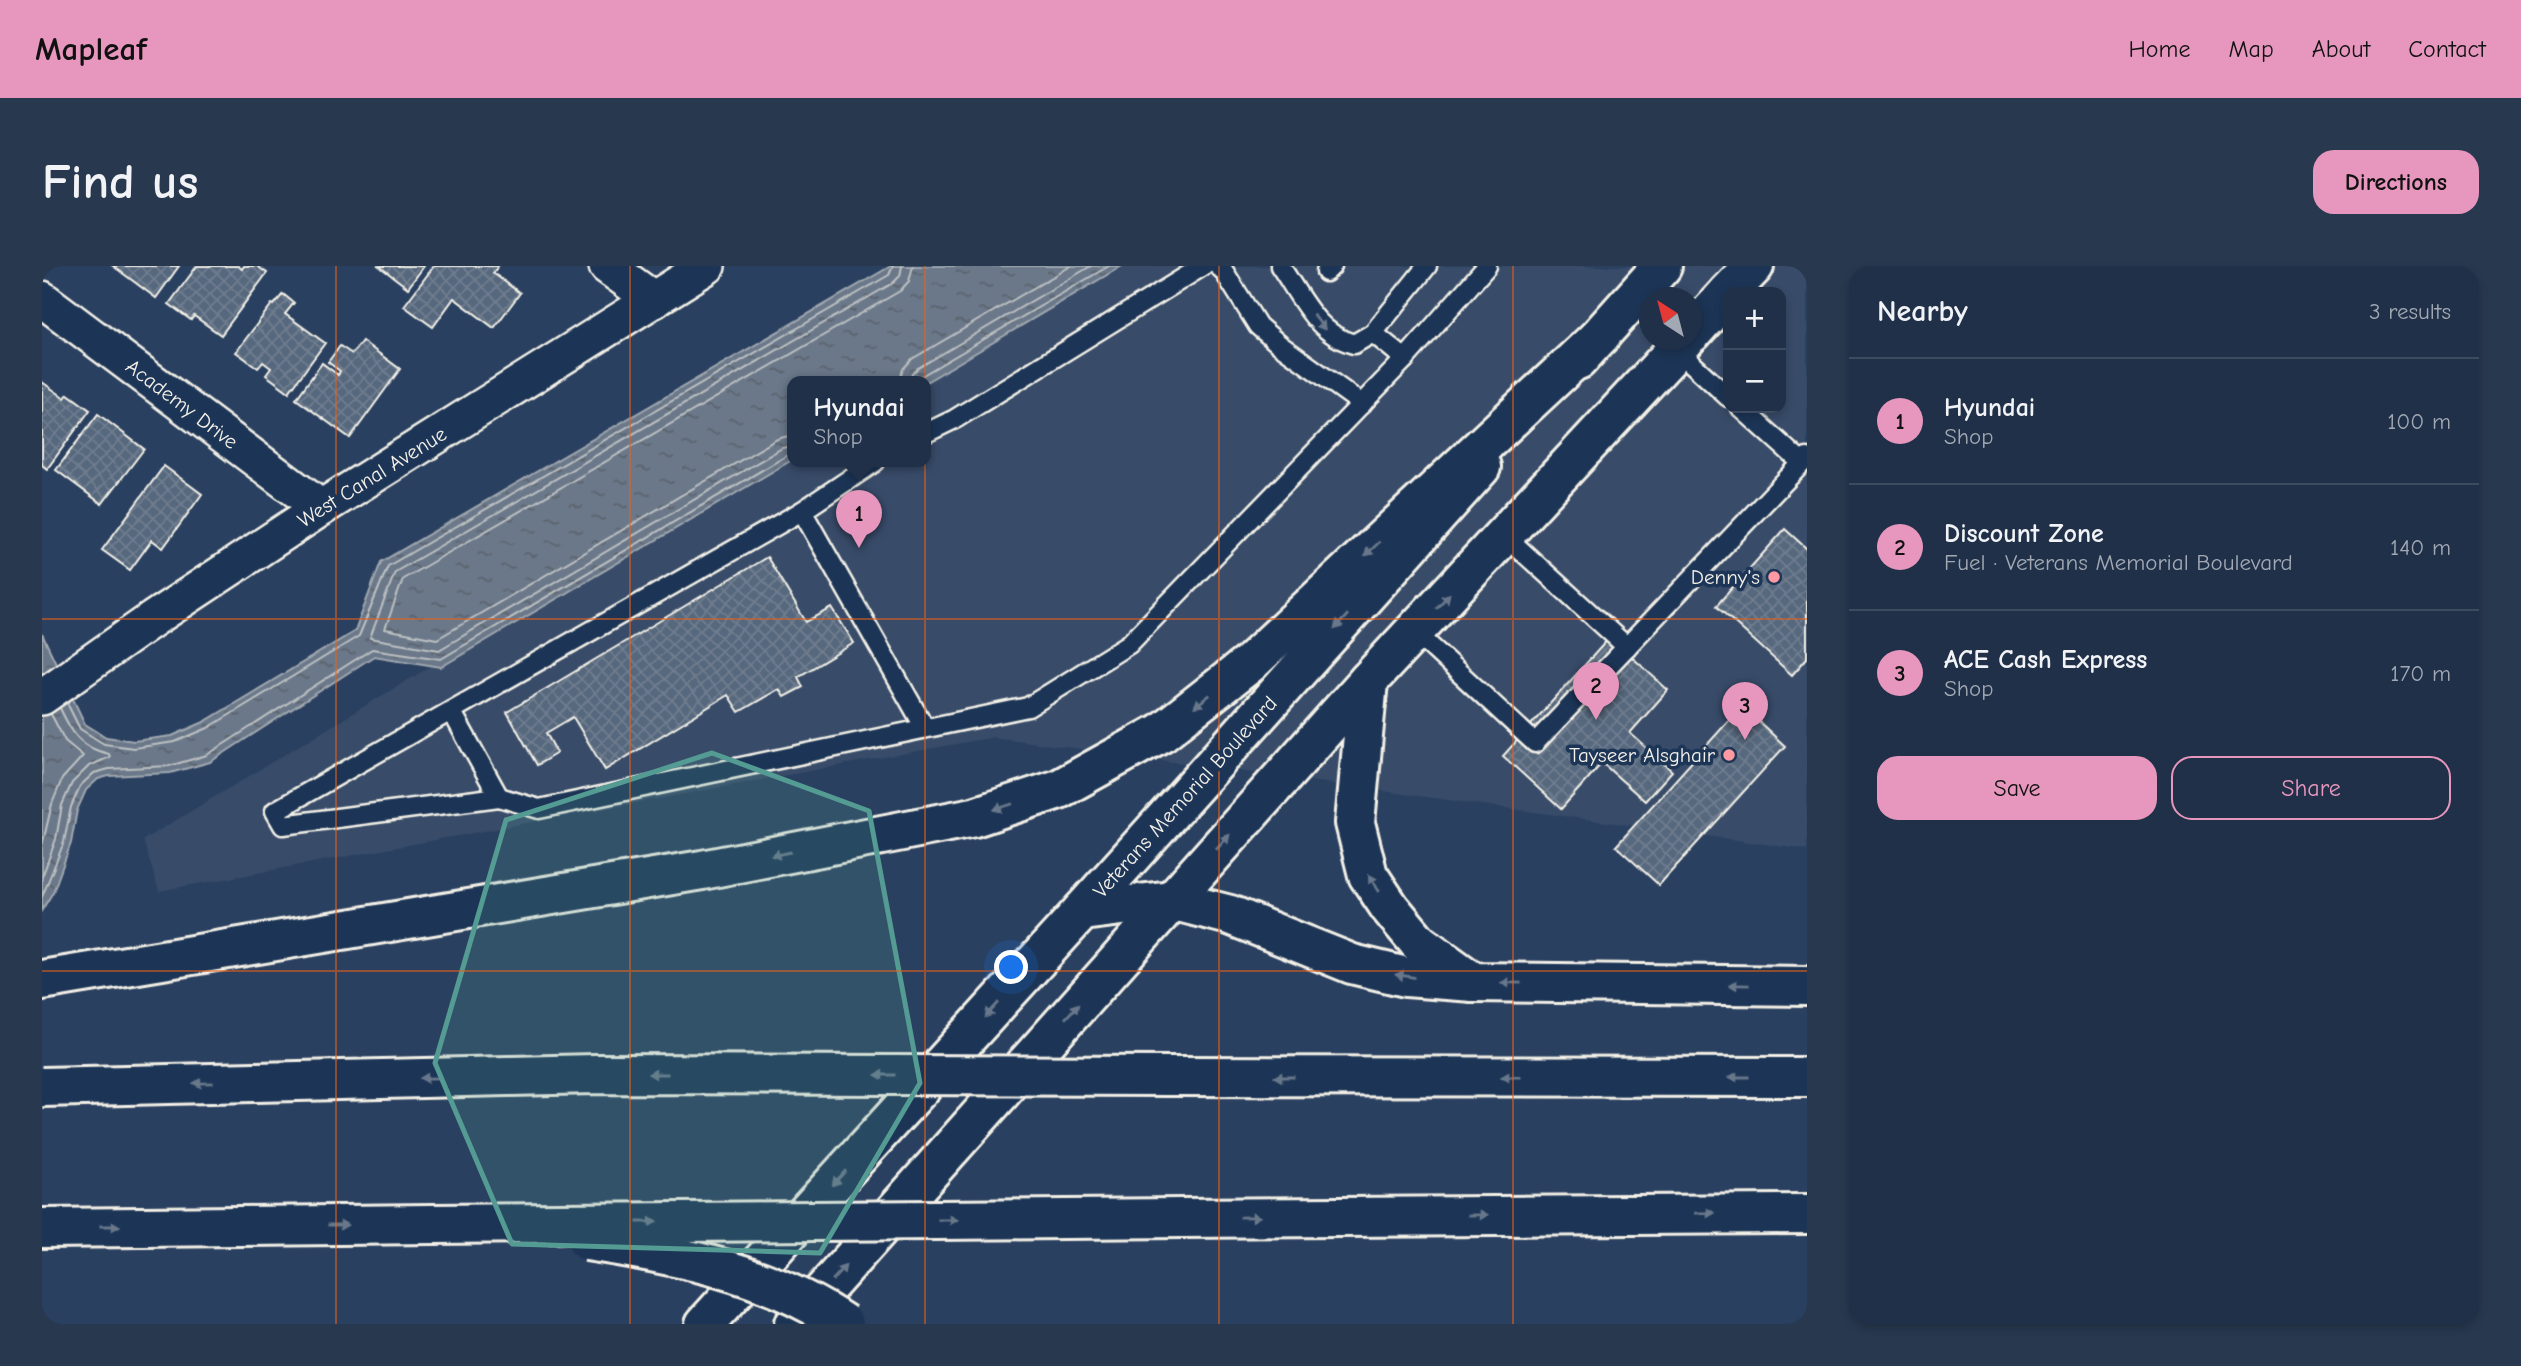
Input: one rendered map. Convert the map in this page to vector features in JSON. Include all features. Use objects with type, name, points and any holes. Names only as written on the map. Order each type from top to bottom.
[{"type":"main road","name":"Veterans Memorial Boulevard","points":[[1662,266],[1663,287]]},
{"type":"main road","name":"Veterans Memorial Boulevard","points":[[1735,287],[1754,266]]},
{"type":"main road","name":"Veterans Memorial Boulevard","points":[[1702,310],[1723,297]]},
{"type":"main road","name":"Veterans Memorial Boulevard","points":[[705,1324],[1082,911],[1601,335],[1639,333]]},
{"type":"main road","points":[[42,979],[702,870],[974,817],[1059,789],[1162,732],[1250,663],[1601,335]]},
{"type":"main road","name":"Veterans Memorial Boulevard","points":[[794,1324],[1368,681],[1504,535],[1652,350]]},
{"type":"main road","points":[[1368,681],[1355,823],[1368,875],[1390,908],[1419,943],[1473,982]]},
{"type":"main road","points":[[1082,911],[1171,900],[1230,915],[1352,964],[1406,977],[1473,982],[1807,986]]},
{"type":"main road","points":[[42,1087],[596,1074],[1807,1077]]},
{"type":"main road","points":[[42,1228],[1807,1213]]},
{"type":"main road","points":[[432,1224],[552,1235],[665,1253],[730,1270],[786,1292],[844,1324]]},
{"type":"street","points":[[607,266],[654,300]]},
{"type":"street","name":"West Canal Avenue","points":[[42,697],[321,508],[707,266]]},
{"type":"street","name":"Academy Drive","points":[[42,299],[321,508]]},
{"type":"lane","points":[[931,431],[955,419],[1203,266]]},
{"type":"lane","points":[[1218,266],[1258,326],[1362,404]]},
{"type":"lane","points":[[1280,266],[1324,329],[1339,340],[1354,344],[1373,333],[1427,266]]},
{"type":"lane","points":[[868,467],[802,511],[275,811],[283,825],[499,797],[539,809],[1028,707],[1129,644],[1405,359],[1487,266]]},
{"type":"lane","points":[[1373,333],[1405,359]]},
{"type":"lane","points":[[1683,350],[1723,392]]},
{"type":"lane","points":[[1414,631],[1535,743],[1805,461],[1747,413]]},
{"type":"lane","points":[[802,511],[925,728]]},
{"type":"lane","points":[[1504,535],[1627,647]]},
{"type":"lane","points":[[452,712],[499,797]]},
{"type":"highlighted area","points":[[712,753],[869,811],[920,1083],[820,1253],[512,1244],[435,1063],[506,820]]},
{"type":"shaded area","points":[[1095,266],[1807,266],[1807,850],[994,737],[159,891],[143,840],[787,451],[787,467],[931,467],[931,379]]},
{"type":"water","points":[[891,266],[1122,266],[931,379],[931,376],[787,376],[787,463],[441,667],[374,656],[210,762],[170,773],[98,779],[86,790],[77,810],[71,843],[53,892],[42,910],[42,634],[85,724],[106,737],[134,741],[172,736],[204,722],[355,631],[381,562]]},
{"type":"building","points":[[113,266],[179,266],[156,298]]},
{"type":"building","points":[[197,266],[238,266],[242,269],[244,266],[257,266],[267,273],[221,335],[194,316],[191,320],[169,304]]},
{"type":"building","points":[[379,266],[424,266],[408,288]]},
{"type":"building","points":[[434,266],[498,266],[493,273],[520,293],[494,328],[454,298],[433,327],[404,306]]},
{"type":"building","points":[[283,294],[294,303],[285,314],[325,343],[289,392],[266,375],[271,368],[263,362],[258,368],[236,352],[272,304]]},
{"type":"building","points":[[362,341],[400,369],[350,438],[296,399],[322,363],[338,375],[340,371],[328,362],[340,346],[352,354]]},
{"type":"building","points":[[42,382],[65,398],[68,394],[90,410],[47,469],[42,465]]},
{"type":"building","points":[[98,414],[144,449],[102,504],[56,470]]},
{"type":"building","points":[[164,466],[202,494],[163,548],[152,540],[130,570],[102,550]]},
{"type":"building","name":"Denny's","points":[[1785,529],[1807,549],[1807,658],[1792,675],[1716,606]]},
{"type":"building","points":[[767,557],[806,622],[832,608],[854,643],[798,677],[803,687],[784,697],[779,689],[739,712],[728,695],[605,770],[573,717],[546,733],[557,753],[537,765],[507,712]]},
{"type":"building","points":[[1610,637],[1668,690],[1630,733],[1672,771],[1645,801],[1602,763],[1561,809],[1503,756]]},
{"type":"building","points":[[1742,706],[1785,746],[1659,885],[1616,846]]},
{"type":"place","name":"Hyundai","points":[[859,548]]},
{"type":"place","name":"Denny's","points":[[1774,577]]},
{"type":"place","name":"Discount Zone","points":[[1596,720]]},
{"type":"place","name":"ACE Cash Express","points":[[1745,740]]},
{"type":"place","name":"Tayseer Alsghair","points":[[1729,755]]}]
